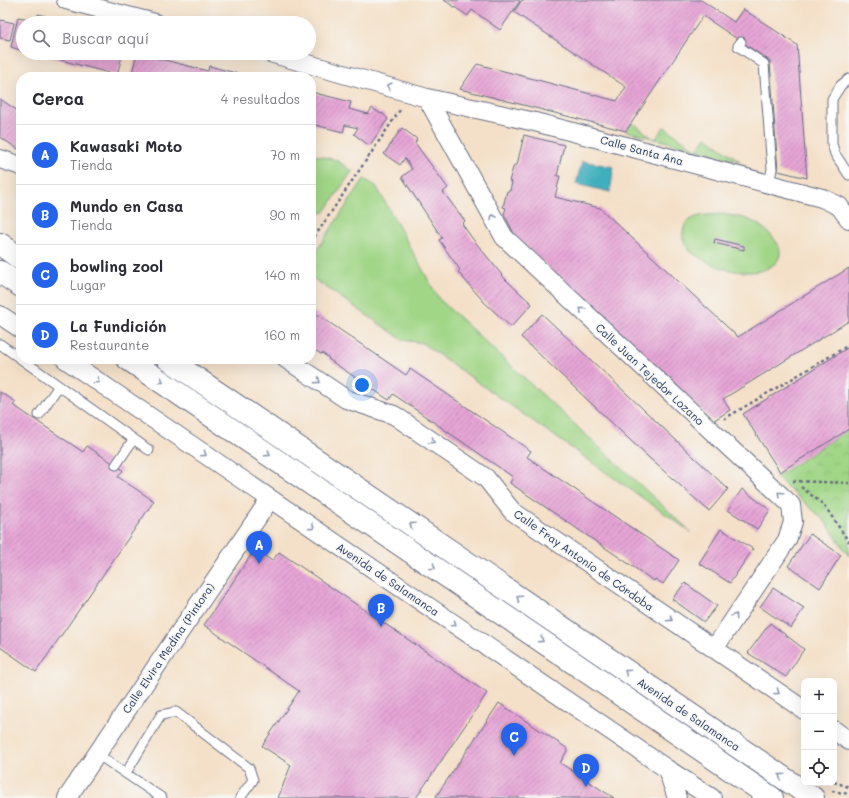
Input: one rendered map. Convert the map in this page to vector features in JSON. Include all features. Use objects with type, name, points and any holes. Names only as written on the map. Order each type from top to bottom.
[{"type":"highway","points":[[0,244],[16,255]]},
{"type":"highway","points":[[0,272],[16,283]]},
{"type":"highway","name":"Avenida de Salamanca","points":[[135,364],[772,798]]},
{"type":"highway","name":"Avenida de Salamanca","points":[[175,364],[813,798]]},
{"type":"street","points":[[66,0],[129,16]]},
{"type":"street","name":"Calle Santa Ana","points":[[295,60],[419,95],[535,122],[822,198],[839,206],[849,219]]},
{"type":"street","name":"Calle Juan Tejedor Lozano","points":[[419,95],[504,237],[791,505],[793,522],[787,540],[714,648]]},
{"type":"street","points":[[0,159],[16,164]]},
{"type":"street","points":[[0,315],[16,326]]},
{"type":"street","name":"Avenida de Salamanca","points":[[72,364],[667,769],[712,798]]},
{"type":"street","name":"Calle Fray Antonio de Córdoba","points":[[294,364],[346,399],[394,416],[486,478],[512,511],[801,708]]},
{"type":"street","name":"Calle Elvira Medina (Pintora)","points":[[67,798],[270,499]]},
{"type":"street","points":[[837,732],[849,741]]},
{"type":"street","points":[[667,769],[677,798]]},
{"type":"lane","points":[[741,42],[738,46],[764,64],[772,169],[769,184]]},
{"type":"lane","points":[[849,79],[841,85],[832,99],[832,144],[835,154],[849,175]]},
{"type":"lane","points":[[0,344],[16,356]]},
{"type":"lane","points":[[28,364],[149,450]]},
{"type":"lane","points":[[39,415],[58,386]]},
{"type":"lane","points":[[116,465],[133,440]]},
{"type":"lane","points":[[126,774],[161,715],[176,712],[248,768],[253,780],[240,798]]},
{"type":"lane","points":[[97,754],[162,798]]},
{"type":"path","points":[[316,235],[419,95]]},
{"type":"path","points":[[708,428],[849,345]]},
{"type":"path","points":[[788,478],[824,505],[849,542]]},
{"type":"path","points":[[794,482],[849,483]]},
{"type":"path","points":[[837,783],[849,787]]},
{"type":"green space","points":[[632,122],[652,138],[626,131]]},
{"type":"green space","points":[[664,127],[696,149],[656,139]]},
{"type":"green space","points":[[706,137],[740,161],[697,150]]},
{"type":"green space","points":[[316,155],[336,160],[352,171],[324,213],[321,212],[316,219]]},
{"type":"green space","points":[[364,179],[376,186],[439,299],[691,532],[422,343],[403,340],[316,280],[316,251]]},
{"type":"green space","points":[[723,214],[750,220],[770,234],[779,247],[780,254],[777,261],[770,267],[761,271],[739,272],[716,266],[705,261],[688,249],[685,245],[683,232],[689,221],[699,216]]},
{"type":"green space","points":[[849,429],[849,556],[824,520],[776,477]]},
{"type":"water","points":[[582,161],[614,167],[610,192],[576,184]]},
{"type":"building","points":[[444,0],[520,1],[500,30],[472,10],[468,16]]},
{"type":"building","points":[[522,0],[701,0],[734,22],[743,9],[797,45],[807,178],[778,171],[770,61],[703,16],[626,131],[460,89],[477,64],[617,101],[626,87],[514,12]]},
{"type":"building","points":[[0,20],[14,23],[10,40],[0,38]]},
{"type":"building","points":[[16,26],[16,49],[11,47]]},
{"type":"building","points":[[60,60],[121,60],[118,72],[106,72]]},
{"type":"building","points":[[135,60],[165,60],[208,71],[209,66],[232,72],[132,72]]},
{"type":"building","points":[[316,93],[351,102],[349,109],[368,114],[372,108],[381,114],[382,113],[388,119],[370,145],[354,134],[358,128],[345,125],[343,132],[316,125]]},
{"type":"building","points":[[0,99],[16,110],[16,148],[0,137]]},
{"type":"building","points":[[402,128],[417,139],[415,143],[448,188],[443,192],[465,221],[462,224],[472,238],[506,280],[532,304],[511,327],[484,302],[458,272],[460,270],[439,240],[442,238],[402,177],[412,169],[405,158],[400,165],[384,154]]},
{"type":"building","points":[[524,135],[564,145],[557,176],[560,176],[555,197],[600,208],[738,337],[849,268],[849,321],[723,399],[730,410],[713,421],[516,237],[504,214],[506,208],[503,207],[507,191],[510,191],[512,182],[509,181],[514,165],[517,165]]},
{"type":"building","points":[[715,239],[744,246],[744,250],[714,243]]},
{"type":"building","points":[[316,313],[406,375],[410,369],[531,451],[527,457],[679,560],[663,584],[655,579],[654,581],[510,483],[513,477],[393,394],[389,400],[328,359],[329,358],[322,353],[321,354],[316,351]]},
{"type":"building","points":[[542,314],[728,489],[709,511],[647,456],[521,337]]},
{"type":"building","points":[[849,347],[849,429],[780,472],[743,414]]},
{"type":"building","points":[[0,392],[16,402],[13,405],[83,452],[87,446],[123,470],[118,477],[154,501],[36,672],[0,647]]},
{"type":"building","points":[[742,489],[770,510],[757,529],[728,510]]},
{"type":"building","points":[[721,529],[753,549],[730,583],[699,563]]},
{"type":"building","points":[[810,534],[841,555],[820,588],[788,566]]},
{"type":"building","points":[[255,549],[272,561],[279,552],[487,693],[416,798],[278,798],[291,765],[262,746],[299,691],[204,625]]},
{"type":"building","points":[[685,583],[717,606],[704,622],[672,599]]},
{"type":"building","points":[[773,588],[804,608],[791,628],[760,607]]},
{"type":"building","points":[[770,623],[804,649],[786,677],[748,653]]},
{"type":"building","points":[[499,703],[568,749],[560,763],[614,798],[435,798]]},
{"type":"place","name":"Kawasaki Moto","points":[[259,564]]},
{"type":"place","name":"Mundo en Casa","points":[[381,627]]},
{"type":"place","name":"bowling zool","points":[[514,756]]},
{"type":"place","name":"La Fundición","points":[[586,787]]}]
